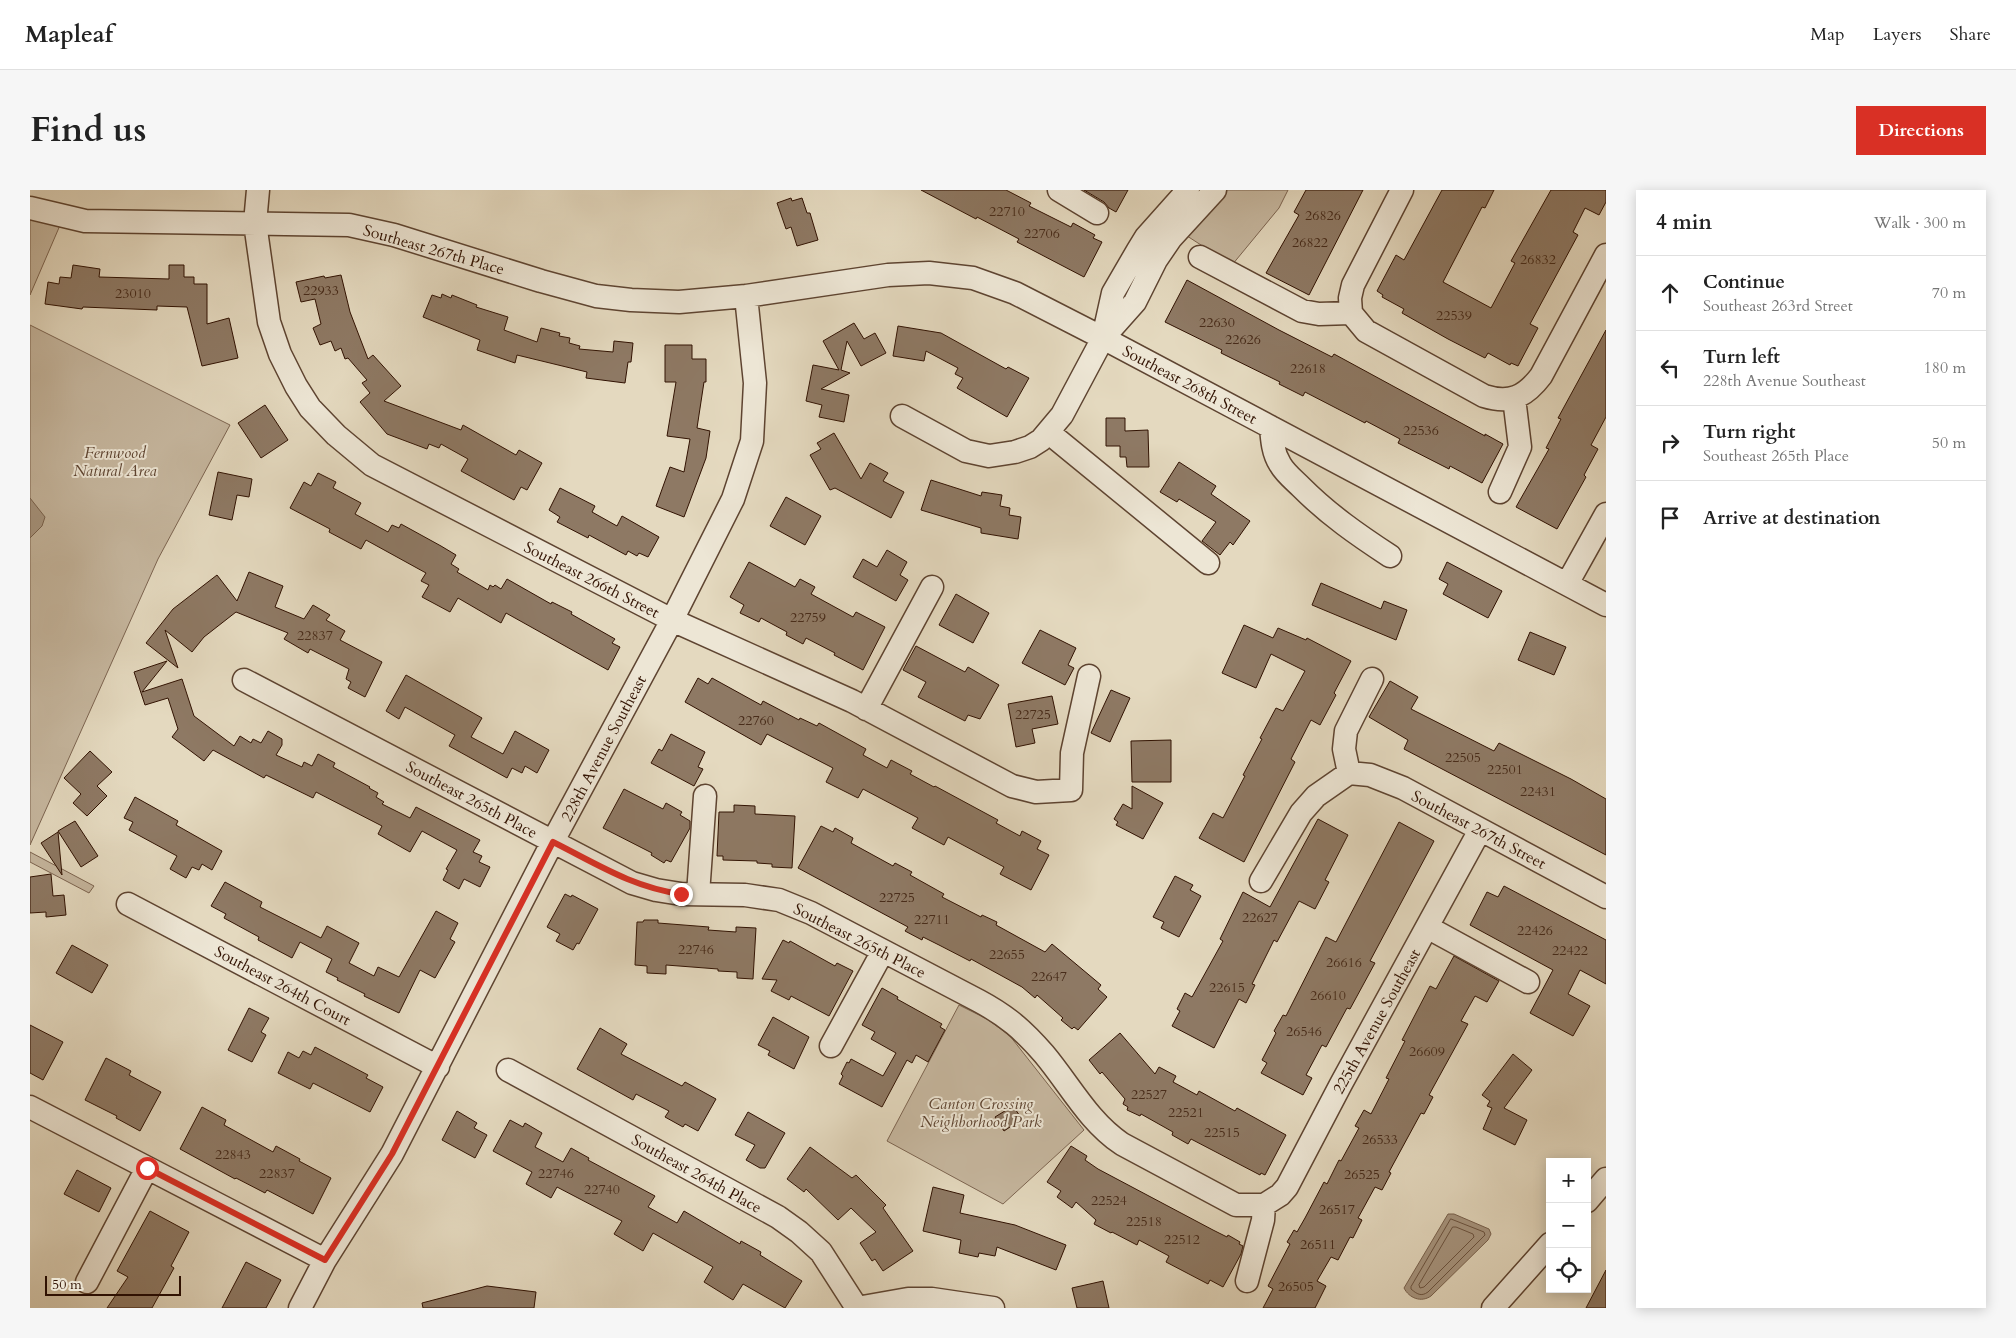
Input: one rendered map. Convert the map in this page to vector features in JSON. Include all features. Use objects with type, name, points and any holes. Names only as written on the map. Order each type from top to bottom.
[{"type":"street","name":"Southeast 266th Street","points":[[258,190],[255,223],[273,338],[300,393],[310,408],[336,435],[372,465],[672,620],[866,709],[1012,786],[1036,792],[1071,790],[1072,753],[1089,676]]},
{"type":"street","points":[[1059,190],[1097,213]]},
{"type":"street","points":[[1103,338],[1113,293],[1146,237],[1188,190]]},
{"type":"street","points":[[902,416],[966,451],[989,456],[1015,452],[1030,447],[1048,432],[1062,414],[1103,338],[1135,302],[1156,260],[1171,238],[1215,190]]},
{"type":"street","points":[[1402,190],[1353,285],[1350,298],[1351,313],[1366,331],[1484,396],[1494,399],[1514,398],[1528,391],[1541,376],[1606,255]]},
{"type":"street","name":"Southeast 267th Place","points":[[30,208],[84,221],[349,225],[394,235],[541,281],[596,296],[679,302],[746,296]]},
{"type":"street","points":[[1200,258],[1302,311],[1319,314],[1351,313]]},
{"type":"street","name":"Southeast 268th Street","points":[[746,296],[888,276],[930,273],[972,278],[1015,293],[1606,605]]},
{"type":"street","name":"228th Avenue Southeast","points":[[300,1308],[325,1260],[392,1154],[553,842],[672,620],[733,499],[752,441],[755,383],[746,296]]},
{"type":"street","points":[[1500,492],[1520,447],[1514,398]]},
{"type":"street","points":[[1271,427],[1276,456],[1291,477],[1329,515],[1390,556]]},
{"type":"street","points":[[1048,432],[1208,563]]},
{"type":"street","points":[[1567,584],[1606,514]]},
{"type":"street","points":[[866,709],[932,587]]},
{"type":"street","points":[[1261,881],[1301,813],[1316,796],[1348,773],[1344,749],[1346,731],[1372,679]]},
{"type":"street","name":"Southeast 265th Place","points":[[244,680],[632,882],[656,890],[681,894],[745,895],[779,900],[811,913],[1004,1014],[1045,1055],[1090,1116],[1106,1134],[1236,1205],[1264,1205]]},
{"type":"street","name":"Southeast 267th Street","points":[[1348,773],[1370,775],[1403,788],[1606,897]]},
{"type":"street","points":[[698,894],[705,796]]},
{"type":"street","name":"225th Avenue Southeast","points":[[1264,1205],[1280,1196],[1287,1187],[1480,830]]},
{"type":"street","name":"Southeast 264th Court","points":[[128,904],[438,1066]]},
{"type":"street","points":[[1427,927],[1528,982]]},
{"type":"street","points":[[831,1046],[883,951]]},
{"type":"street","name":"Southeast 264th Place","points":[[508,1070],[778,1217],[799,1232],[821,1252],[858,1308]]},
{"type":"street","points":[[30,1107],[325,1260]]},
{"type":"street","points":[[87,1282],[147,1168]]},
{"type":"street","points":[[1591,1196],[1606,1179]]},
{"type":"street","points":[[1247,1281],[1264,1205]]},
{"type":"street","points":[[1493,1308],[1546,1248]]},
{"type":"street","points":[[858,1308],[908,1299],[932,1299],[993,1308]]},
{"type":"green space","points":[[1226,190],[1288,190],[1279,208],[1232,265],[1184,234]]},
{"type":"green space","points":[[30,208],[64,216],[30,295]]},
{"type":"green space","name":"Fernwood Natural Area","points":[[30,325],[230,425],[158,559],[30,845]]},
{"type":"green space","points":[[30,852],[94,886],[89,893],[30,862]]},
{"type":"green space","name":"Canton Crossing Neighborhood Park","points":[[959,1005],[987,1019],[1010,1036],[1084,1130],[1003,1204],[887,1141]]},
{"type":"water","points":[[30,498],[45,517],[42,526],[30,538]]},
{"type":"water","points":[[1448,1214],[1454,1214],[1489,1229],[1491,1234],[1488,1240],[1431,1296],[1423,1299],[1412,1297],[1404,1288]]},
{"type":"building","points":[[921,190],[1006,190],[1031,203],[1029,206],[1071,227],[1073,223],[1095,235],[1093,238],[1102,242],[1084,277],[1017,242],[1019,239]]},
{"type":"building","points":[[1084,190],[1128,190],[1116,212]]},
{"type":"building","points":[[1306,190],[1363,190],[1309,295],[1266,273],[1299,215],[1294,212]]},
{"type":"building","points":[[1442,190],[1494,190],[1485,208],[1482,207],[1443,282],[1491,308],[1515,263],[1511,261],[1551,190],[1606,190],[1606,202],[1599,215],[1585,208],[1573,232],[1578,235],[1530,324],[1538,328],[1518,366],[1511,363],[1510,365],[1488,353],[1485,358],[1448,339],[1402,313],[1404,309],[1382,297],[1383,295],[1377,291],[1396,255],[1404,260]]},
{"type":"building","points":[[791,198],[792,201],[802,198],[807,213],[810,213],[818,240],[797,246],[791,227],[786,229],[777,203]]},
{"type":"building","points":[[73,265],[100,269],[99,277],[169,279],[169,265],[184,265],[184,277],[194,277],[194,284],[207,284],[207,324],[229,318],[238,358],[202,366],[187,307],[157,306],[157,310],[83,307],[82,309],[45,304],[48,282],[59,284],[60,277],[71,278]]},
{"type":"building","points":[[341,275],[350,312],[368,359],[373,355],[401,386],[384,401],[461,430],[463,425],[516,455],[519,450],[542,463],[527,490],[521,487],[514,500],[461,471],[468,459],[441,444],[439,448],[429,444],[427,449],[387,434],[360,402],[370,393],[362,383],[367,380],[348,358],[345,359],[341,348],[335,351],[331,341],[320,345],[313,328],[321,324],[315,299],[301,302],[296,282],[324,276],[325,278]]},
{"type":"building","points":[[1187,280],[1332,357],[1334,354],[1503,444],[1482,483],[1450,466],[1449,469],[1398,443],[1400,439],[1366,421],[1365,423],[1305,392],[1303,396],[1279,384],[1280,382],[1221,353],[1222,350],[1165,322]]},
{"type":"building","points":[[442,294],[451,298],[452,295],[477,305],[476,307],[508,317],[504,330],[537,342],[541,328],[560,333],[559,336],[570,338],[569,343],[580,346],[579,349],[613,352],[614,341],[633,343],[631,362],[628,362],[625,383],[586,378],[587,372],[517,355],[515,363],[477,350],[480,340],[423,317],[432,295],[441,298]]},
{"type":"building","points":[[854,323],[864,339],[875,333],[886,353],[861,366],[847,341],[841,370],[850,373],[821,389],[849,395],[844,422],[819,417],[822,405],[806,401],[813,365],[839,370],[823,341]]},
{"type":"building","points":[[898,326],[941,333],[1006,369],[1008,367],[1029,378],[1007,417],[957,388],[963,378],[955,374],[958,368],[926,351],[924,361],[893,356]]},
{"type":"building","points":[[1606,330],[1606,417],[1591,445],[1598,449],[1584,475],[1586,477],[1557,529],[1516,507],[1549,449],[1546,448],[1561,419],[1558,418]]},
{"type":"building","points":[[665,345],[692,345],[692,359],[706,359],[706,382],[704,382],[697,428],[710,431],[706,458],[684,517],[656,506],[670,467],[684,472],[690,439],[667,436],[676,382],[665,382]]},
{"type":"building","points":[[265,405],[288,440],[261,458],[238,423]]},
{"type":"building","points":[[1106,418],[1125,418],[1125,431],[1148,430],[1149,467],[1127,467],[1126,457],[1120,457],[1120,446],[1106,446]]},
{"type":"building","points":[[834,433],[861,479],[870,463],[888,473],[883,481],[904,492],[891,518],[835,488],[830,490],[810,455],[821,449],[817,443]]},
{"type":"building","points":[[1179,462],[1216,486],[1211,494],[1250,521],[1233,545],[1230,542],[1220,555],[1202,541],[1216,522],[1179,499],[1177,502],[1160,492]]},
{"type":"building","points":[[218,472],[252,479],[249,497],[237,495],[232,520],[209,515]]},
{"type":"building","points":[[318,473],[336,482],[333,488],[361,503],[355,514],[388,532],[392,525],[399,528],[401,524],[441,546],[456,555],[451,564],[459,569],[457,572],[488,590],[490,585],[493,587],[495,585],[501,589],[507,579],[551,604],[552,602],[572,612],[571,614],[615,639],[612,643],[620,647],[608,670],[506,613],[501,623],[458,598],[450,612],[422,597],[429,585],[421,581],[426,573],[366,540],[361,549],[329,532],[330,529],[290,508],[304,482],[311,486]]},
{"type":"building","points":[[931,480],[981,496],[982,492],[1002,495],[1000,506],[1010,508],[1009,515],[1021,517],[1018,539],[981,533],[981,528],[921,510]]},
{"type":"building","points":[[560,488],[595,506],[592,512],[617,526],[622,516],[659,537],[648,557],[639,553],[637,556],[628,551],[626,555],[589,535],[588,538],[557,522],[560,517],[549,510]]},
{"type":"building","points":[[786,497],[821,516],[805,545],[770,526]]},
{"type":"building","points":[[887,550],[907,562],[900,575],[908,580],[896,601],[853,577],[863,559],[877,567]]},
{"type":"building","points":[[749,562],[795,587],[800,579],[815,587],[811,594],[853,617],[856,612],[885,627],[863,670],[806,638],[803,644],[786,635],[787,632],[761,618],[759,622],[740,613],[744,605],[730,597]]},
{"type":"building","points":[[1447,562],[1502,591],[1488,618],[1443,594],[1448,584],[1439,579]]},
{"type":"building","points":[[249,572],[283,586],[275,607],[304,619],[313,605],[330,615],[326,620],[345,631],[340,640],[382,662],[365,697],[348,688],[351,682],[346,679],[349,669],[310,649],[308,653],[284,639],[288,633],[236,612],[204,637],[192,652],[165,630],[178,668],[146,643],[173,609],[217,575],[237,601]]},
{"type":"building","points":[[1321,583],[1381,609],[1384,601],[1407,610],[1396,640],[1312,605]]},
{"type":"building","points":[[956,594],[989,613],[973,643],[939,625]]},
{"type":"building","points":[[1244,625],[1273,638],[1278,628],[1306,640],[1307,638],[1351,661],[1320,725],[1311,720],[1291,759],[1295,762],[1244,862],[1199,838],[1213,813],[1223,818],[1245,776],[1243,775],[1276,708],[1283,711],[1305,671],[1271,654],[1256,688],[1222,673]]},
{"type":"building","points":[[1040,630],[1076,648],[1068,665],[1074,668],[1065,685],[1022,663]]},
{"type":"building","points":[[1530,632],[1566,647],[1554,675],[1518,660]]},
{"type":"building","points":[[916,646],[965,672],[968,667],[999,685],[980,719],[968,715],[965,721],[918,697],[926,682],[903,670]]},
{"type":"building","points":[[167,661],[142,692],[182,679],[194,716],[234,746],[240,736],[251,743],[253,739],[261,743],[268,731],[282,739],[282,745],[276,755],[302,767],[304,762],[312,766],[318,754],[335,763],[333,767],[378,793],[376,797],[384,802],[382,804],[410,818],[416,807],[480,840],[473,852],[482,856],[479,862],[490,867],[480,887],[464,879],[459,889],[443,880],[448,870],[446,869],[457,850],[422,831],[410,852],[378,834],[382,826],[316,792],[313,798],[266,775],[264,778],[213,750],[204,761],[172,737],[178,729],[168,698],[145,705],[134,672]]},
{"type":"building","points":[[406,675],[482,718],[471,737],[503,754],[515,731],[549,750],[537,773],[525,766],[522,773],[512,768],[507,778],[449,746],[455,735],[405,707],[399,719],[386,711]]},
{"type":"building","points":[[698,678],[708,684],[712,678],[761,705],[763,701],[799,720],[800,718],[817,726],[819,723],[866,749],[863,755],[887,768],[891,760],[912,771],[910,774],[998,820],[996,823],[1020,836],[1022,831],[1041,841],[1037,849],[1049,855],[1031,890],[1000,874],[1004,867],[948,837],[944,845],[912,828],[918,818],[863,789],[858,798],[826,782],[833,768],[767,734],[761,745],[685,702]]},
{"type":"building","points":[[1390,681],[1418,697],[1411,709],[1494,751],[1499,743],[1606,799],[1606,855],[1404,749],[1408,740],[1369,717]]},
{"type":"building","points":[[1111,690],[1130,698],[1110,742],[1091,733]]},
{"type":"building","points":[[1052,696],[1058,724],[1032,729],[1035,743],[1016,747],[1008,704]]},
{"type":"building","points":[[671,734],[705,752],[698,767],[703,769],[694,786],[651,763],[659,749],[662,751]]},
{"type":"building","points":[[1171,740],[1171,782],[1132,782],[1131,741]]},
{"type":"building","points":[[90,751],[112,772],[97,786],[107,796],[87,816],[73,803],[81,794],[64,778]]},
{"type":"building","points":[[1132,786],[1163,803],[1143,839],[1116,825],[1118,822],[1114,819],[1123,804],[1132,809]]},
{"type":"building","points":[[624,789],[663,809],[666,803],[682,812],[680,815],[690,821],[690,828],[671,862],[666,860],[664,863],[651,855],[652,853],[603,828]]},
{"type":"building","points":[[135,797],[178,821],[176,825],[222,851],[212,870],[202,864],[199,870],[192,867],[186,878],[170,869],[177,856],[129,830],[133,822],[124,818]]},
{"type":"building","points":[[734,805],[755,806],[755,814],[795,816],[792,868],[772,867],[772,864],[757,863],[757,861],[723,860],[723,856],[717,856],[719,812],[734,812]]},
{"type":"building","points":[[1318,819],[1348,835],[1325,880],[1329,882],[1315,909],[1299,901],[1277,942],[1274,940],[1252,984],[1255,985],[1246,1003],[1239,999],[1214,1048],[1172,1026],[1180,1011],[1177,1009],[1185,993],[1192,997],[1223,941],[1220,939],[1243,892],[1270,907]]},
{"type":"building","points":[[75,821],[98,856],[81,867],[58,831]]},
{"type":"building","points":[[1399,822],[1434,841],[1370,961],[1375,963],[1350,1009],[1347,1008],[1326,1047],[1322,1045],[1306,1075],[1312,1078],[1303,1095],[1261,1073],[1267,1063],[1262,1060],[1276,1033],[1274,1031],[1283,1015],[1286,1016],[1326,937],[1336,942]]},
{"type":"building","points":[[821,826],[833,832],[835,828],[853,838],[851,843],[893,866],[895,863],[912,872],[910,875],[944,894],[942,897],[981,917],[982,915],[997,922],[996,925],[1045,952],[1052,944],[1101,985],[1098,989],[1107,997],[1078,1030],[1074,1027],[1072,1029],[1061,1020],[1063,1018],[1037,995],[1035,998],[1022,987],[971,959],[970,961],[923,937],[922,940],[905,931],[908,927],[798,868]]},
{"type":"building","points":[[58,832],[62,875],[41,843]]},
{"type":"building","points":[[51,874],[53,896],[64,895],[66,915],[46,917],[46,912],[30,913],[30,877]]},
{"type":"building","points":[[1175,876],[1193,885],[1190,890],[1201,896],[1179,937],[1161,928],[1164,922],[1153,917]]},
{"type":"building","points":[[225,882],[262,902],[260,907],[321,938],[327,926],[359,943],[349,963],[374,976],[378,967],[399,977],[436,911],[458,923],[450,939],[455,942],[435,978],[420,970],[399,1013],[364,996],[365,994],[337,980],[338,978],[326,972],[332,959],[300,942],[292,958],[258,940],[259,937],[224,918],[226,914],[211,906]]},
{"type":"building","points":[[1504,886],[1606,940],[1606,984],[1580,970],[1568,994],[1590,1006],[1573,1036],[1530,1013],[1553,970],[1470,925],[1487,892],[1498,897]]},
{"type":"building","points":[[565,894],[571,897],[572,895],[598,909],[579,944],[577,943],[573,950],[556,941],[560,934],[547,927]]},
{"type":"building","points":[[644,920],[658,920],[658,923],[709,927],[708,930],[736,932],[736,927],[756,928],[753,979],[737,978],[737,972],[666,965],[666,974],[647,973],[647,966],[635,965],[637,922],[643,922]]},
{"type":"building","points":[[783,940],[789,943],[790,941],[835,966],[837,963],[853,971],[829,1016],[791,996],[789,1000],[771,991],[777,980],[762,979]]},
{"type":"building","points":[[72,945],[108,965],[92,993],[56,973]]},
{"type":"building","points":[[1454,956],[1499,981],[1487,1002],[1475,996],[1461,1021],[1468,1024],[1429,1095],[1433,1097],[1424,1114],[1421,1113],[1389,1172],[1391,1173],[1382,1190],[1375,1187],[1358,1218],[1362,1220],[1353,1238],[1350,1237],[1338,1260],[1331,1257],[1317,1281],[1326,1286],[1315,1308],[1263,1308],[1273,1289],[1268,1286],[1290,1244],[1287,1242],[1294,1230],[1297,1232],[1324,1182],[1327,1184],[1339,1160],[1341,1161],[1359,1128],[1355,1126],[1364,1110],[1371,1114],[1389,1079],[1386,1078],[1405,1041],[1402,1040],[1430,986],[1436,989]]},
{"type":"building","points":[[882,988],[898,997],[897,999],[942,1024],[940,1027],[945,1030],[928,1062],[916,1055],[912,1063],[907,1060],[882,1107],[839,1084],[843,1076],[841,1074],[847,1062],[849,1063],[851,1059],[883,1076],[896,1053],[871,1039],[875,1032],[862,1025]]},
{"type":"building","points":[[249,1008],[269,1018],[261,1032],[266,1035],[252,1062],[228,1050]]},
{"type":"building","points":[[773,1017],[809,1037],[794,1069],[768,1055],[770,1051],[758,1045]]},
{"type":"building","points":[[30,1025],[63,1042],[43,1080],[30,1073]]},
{"type":"building","points":[[600,1028],[627,1044],[621,1054],[682,1086],[685,1082],[716,1099],[698,1131],[685,1124],[683,1127],[665,1117],[669,1111],[636,1094],[633,1100],[577,1069]]},
{"type":"building","points":[[1120,1033],[1155,1074],[1159,1067],[1176,1076],[1173,1082],[1197,1095],[1199,1091],[1235,1111],[1237,1108],[1286,1135],[1265,1175],[1261,1173],[1260,1175],[1191,1139],[1188,1144],[1172,1135],[1173,1132],[1141,1114],[1140,1116],[1127,1110],[1128,1107],[1123,1104],[1125,1099],[1089,1060]]},
{"type":"building","points":[[315,1047],[368,1075],[366,1078],[383,1087],[370,1112],[313,1083],[310,1089],[278,1073],[288,1052],[299,1058],[303,1051],[311,1055]]},
{"type":"building","points":[[1513,1054],[1532,1070],[1504,1108],[1527,1120],[1515,1145],[1483,1129],[1492,1108],[1487,1106],[1490,1101],[1482,1095]]},
{"type":"building","points":[[106,1058],[131,1071],[129,1075],[161,1092],[140,1131],[116,1118],[117,1116],[85,1100]]},
{"type":"building","points":[[1013,1106],[1022,1119],[1004,1131],[995,1117]]},
{"type":"building","points":[[202,1107],[226,1120],[224,1125],[273,1152],[276,1146],[331,1178],[313,1214],[267,1190],[265,1193],[235,1179],[180,1149]]},
{"type":"building","points":[[457,1111],[477,1123],[474,1128],[487,1135],[475,1158],[442,1140]]},
{"type":"building","points":[[748,1112],[785,1133],[765,1168],[760,1168],[746,1160],[755,1145],[735,1135]]},
{"type":"building","points":[[510,1120],[523,1127],[525,1123],[542,1133],[535,1147],[563,1162],[571,1148],[589,1158],[588,1160],[655,1196],[648,1207],[677,1223],[684,1211],[740,1244],[741,1241],[761,1252],[760,1255],[802,1281],[785,1308],[743,1284],[733,1300],[704,1282],[713,1267],[653,1233],[643,1251],[614,1234],[622,1221],[557,1187],[551,1198],[526,1184],[532,1172],[493,1151]]},
{"type":"building","points":[[1071,1146],[1087,1156],[1085,1160],[1098,1169],[1213,1230],[1227,1237],[1228,1235],[1240,1242],[1239,1244],[1243,1246],[1241,1254],[1223,1287],[1210,1280],[1208,1284],[1166,1262],[1169,1256],[1139,1240],[1137,1245],[1094,1224],[1096,1220],[1076,1202],[1072,1208],[1057,1197],[1061,1191],[1047,1182]]},
{"type":"building","points":[[810,1147],[852,1178],[856,1175],[886,1205],[883,1208],[913,1251],[883,1271],[875,1259],[872,1261],[860,1243],[876,1232],[851,1208],[838,1220],[806,1189],[804,1192],[787,1179]]},
{"type":"building","points":[[77,1170],[111,1188],[99,1212],[64,1194]]},
{"type":"building","points":[[933,1187],[964,1195],[960,1213],[1015,1225],[1066,1245],[1056,1270],[997,1247],[995,1256],[979,1253],[978,1257],[959,1253],[961,1240],[923,1231]]},
{"type":"building","points":[[150,1211],[189,1232],[171,1266],[174,1268],[152,1308],[107,1308],[128,1277],[117,1271]]},
{"type":"building","points":[[246,1262],[281,1280],[266,1308],[222,1308]]},
{"type":"building","points":[[1606,1270],[1606,1308],[1586,1308]]},
{"type":"building","points":[[1103,1281],[1109,1308],[1077,1308],[1072,1288]]},
{"type":"building","points":[[487,1286],[536,1292],[534,1308],[423,1308],[422,1303]]},
{"type":"route","points":[[147,1168],[325,1260],[392,1154],[553,842],[632,882],[656,890],[681,894]]}]
